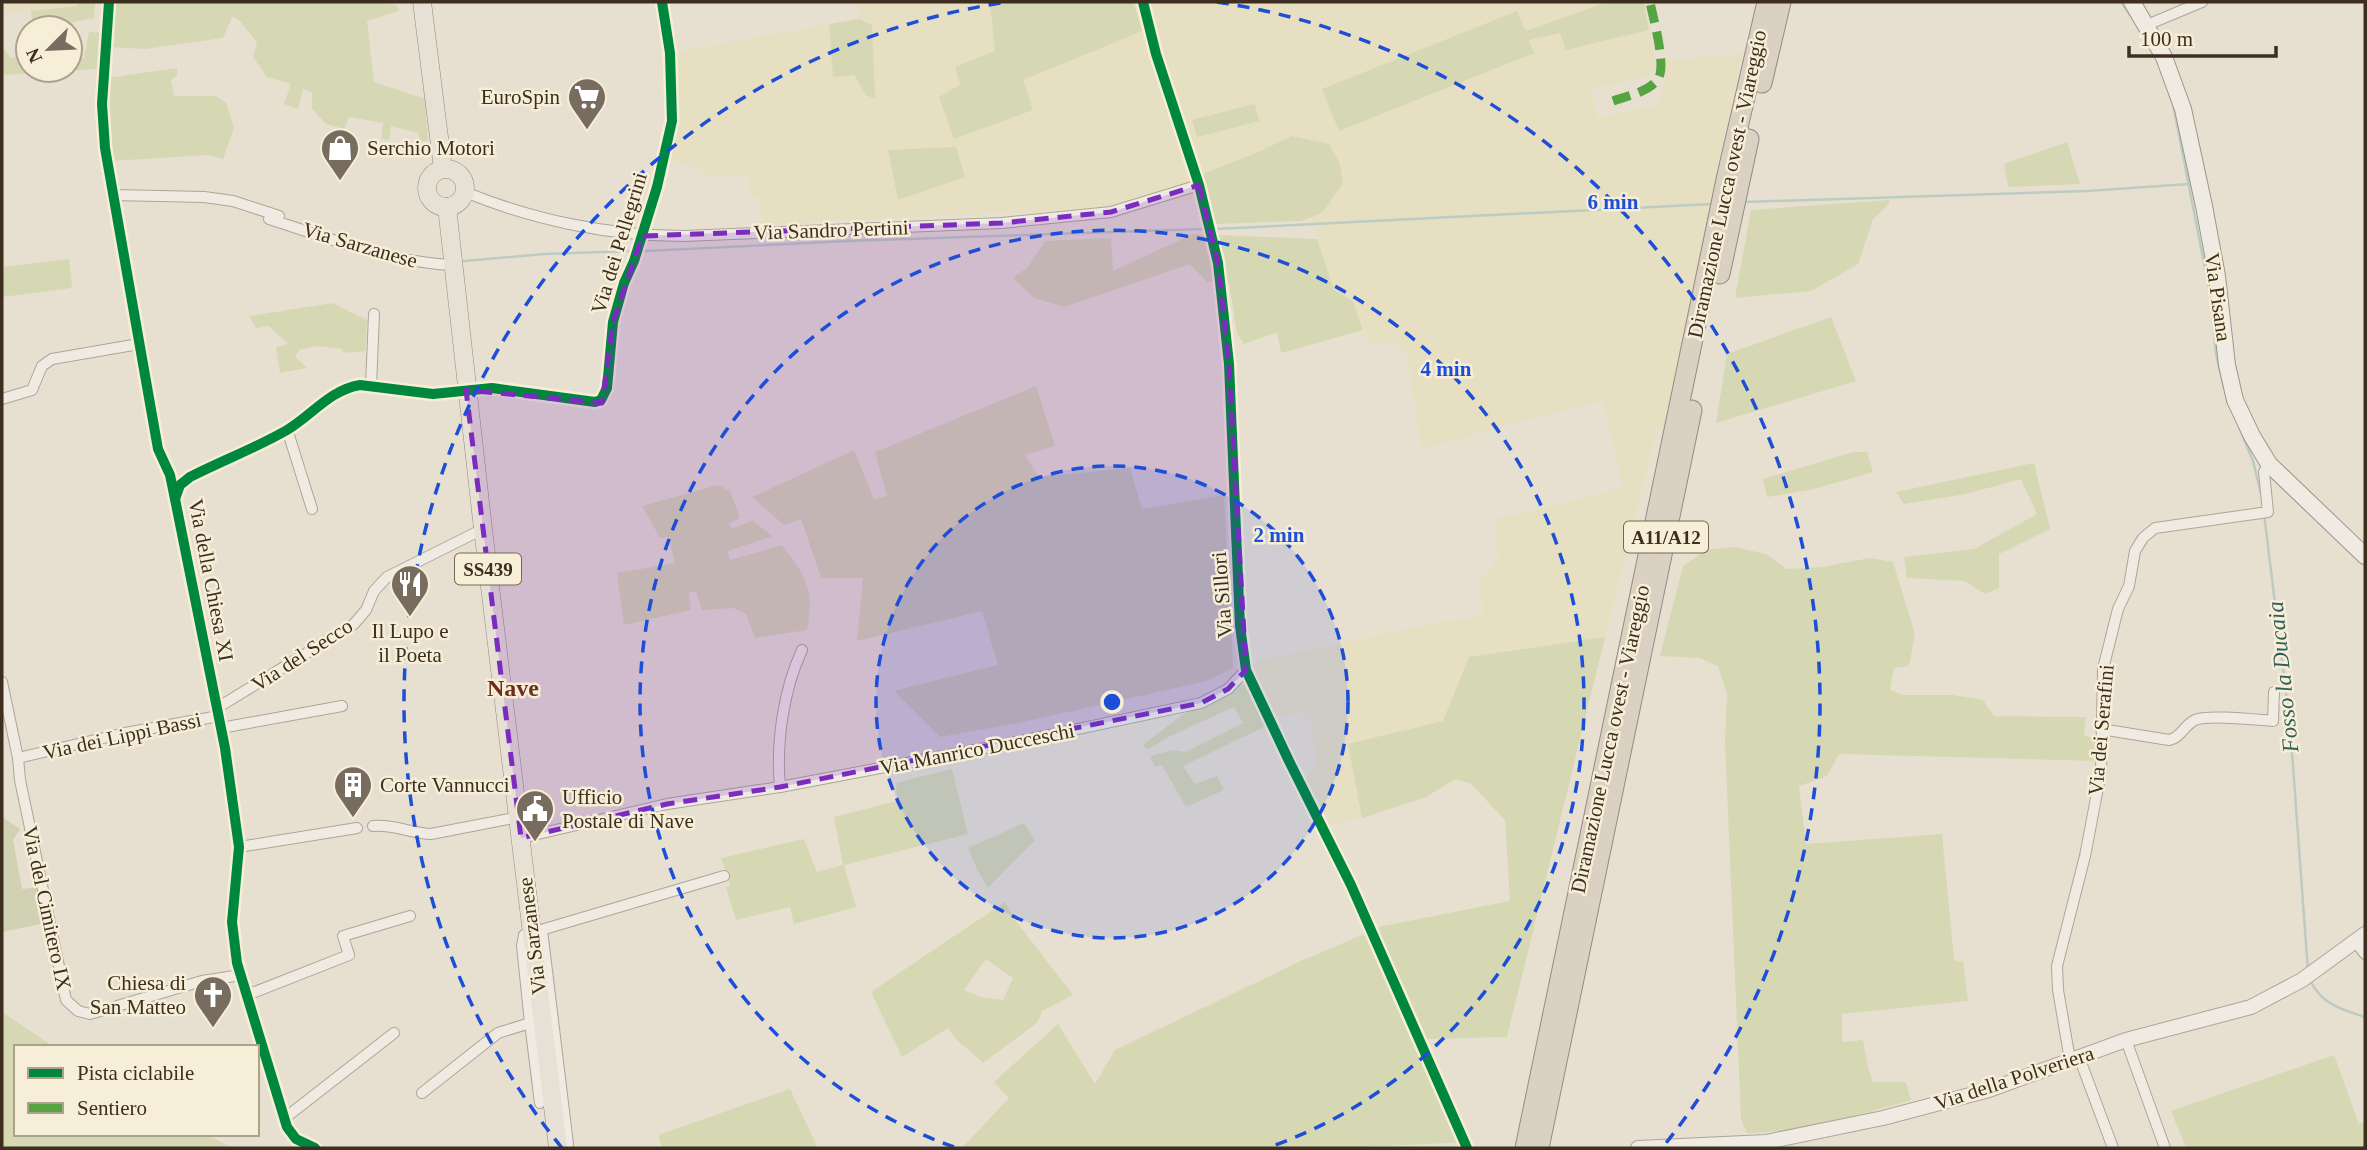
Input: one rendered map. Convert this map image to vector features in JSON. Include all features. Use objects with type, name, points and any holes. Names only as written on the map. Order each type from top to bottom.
[{"type":"highway","name":"Diramazione Lucca ovest - Viareggio","points":[[1539,1148],[1548,1072],[1727,175],[1767,2]]},
{"type":"highway","name":"Diramazione Lucca ovest - Viareggio","points":[[1525,1148],[1548,1072],[1781,2]]},
{"type":"main road","points":[[422,2],[443,169]]},
{"type":"main road","name":"Via Pisana","points":[[2132,2],[2164,57],[2176,86],[2189,135],[2213,253],[2227,365],[2235,400],[2269,464],[2365,556]]},
{"type":"main road","points":[[449,169],[460,175],[465,192],[458,202],[447,207],[435,204],[427,187],[432,175],[449,169]]},
{"type":"main road","name":"Via Sarzanese","points":[[447,207],[482,529],[521,838],[537,930],[563,1146]]},
{"type":"street","name":"Via della Chiesa XI","points":[[109,2],[102,104],[105,148],[158,449],[170,475],[221,728],[239,847],[232,922],[237,963],[285,1118],[296,1139],[314,1148]]},
{"type":"street","name":"Via dei Pellegrini","points":[[466,390],[492,388],[595,402],[601,400],[607,388],[614,322],[624,283],[657,187],[672,121],[670,53],[662,2]]},
{"type":"street","name":"Via Sillori","points":[[1143,2],[1156,54],[1199,185],[1218,263],[1229,364],[1240,626],[1246,670],[1351,885],[1467,1148]]},
{"type":"street","points":[[2147,24],[2202,2]]},
{"type":"street","name":"Via Sandro Pertini","points":[[465,192],[505,208],[642,236],[1016,222],[1111,212],[1199,185]]},
{"type":"street","points":[[113,195],[204,197],[233,201],[283,218]]},
{"type":"street","name":"Via Sarzanese","points":[[269,219],[396,259],[421,264],[452,265]]},
{"type":"street","points":[[371,386],[374,314]]},
{"type":"street","points":[[2,399],[32,390],[42,366],[52,359],[139,344]]},
{"type":"street","points":[[175,499],[180,485],[190,477],[287,429],[339,390],[359,385],[433,394],[466,390]]},
{"type":"street","points":[[287,429],[312,509]]},
{"type":"street","name":"Via dei Serafini","points":[[2113,1148],[2074,1059],[2058,990],[2057,966],[2075,899],[2101,772],[2103,669],[2119,609],[2129,586],[2135,551],[2143,538],[2155,528],[2263,512],[2264,472],[2269,464]]},
{"type":"street","name":"Via del Secco","points":[[218,712],[354,624],[366,610],[374,591],[387,577],[482,529]]},
{"type":"street","points":[[780,787],[778,761],[782,727],[792,672],[802,650]]},
{"type":"street","name":"Via Manrico Ducceschi","points":[[521,838],[667,804],[780,787],[1012,743],[1201,703],[1228,689],[1246,670]]},
{"type":"street","name":"Via dei Lippi Bassi","points":[[2,682],[18,758],[218,712]]},
{"type":"street","points":[[2101,729],[2169,740],[2176,739],[2187,725],[2198,718],[2273,721],[2274,692]]},
{"type":"street","points":[[221,728],[342,706]]},
{"type":"street","name":"Via del Cimitero IX","points":[[18,758],[20,780],[65,1000],[78,1011],[90,1014],[202,981],[241,975]]},
{"type":"street","points":[[373,826],[386,825],[430,835],[519,817]]},
{"type":"street","points":[[239,847],[357,828]]},
{"type":"street","points":[[540,1103],[522,939],[524,935],[724,877]]},
{"type":"street","points":[[247,995],[349,955],[343,936],[410,916]]},
{"type":"street","points":[[2360,937],[2365,954]]},
{"type":"street","name":"Via della Polveriera","points":[[1638,1148],[1766,1142],[1883,1118],[1989,1090],[2126,1040],[2251,1007],[2309,975],[2360,937]]},
{"type":"street","points":[[422,1093],[498,1033],[530,1023]]},
{"type":"street","points":[[285,1118],[394,1033]]},
{"type":"street","points":[[2126,1040],[2165,1148]]},
{"type":"highlighted area","points":[[1199,185],[1218,263],[1229,364],[1246,670],[1228,689],[1201,703],[780,787],[667,804],[521,838],[466,390],[602,403],[613,322],[642,236],[1002,223],[1111,212]]},
{"type":"shaded area","points":[[2,2],[78,2],[78,6],[2,14]]},
{"type":"shaded area","points":[[856,2],[1607,2],[1525,31],[1517,12],[1339,130],[1534,53],[1529,40],[1560,33],[1567,50],[1649,30],[1656,64],[1654,71],[1647,76],[1591,89],[1598,119],[1657,105],[1666,80],[1666,60],[1742,54],[1668,427],[1657,427],[1605,637],[1469,657],[1444,721],[1348,744],[1362,818],[1331,825],[1305,778],[1316,768],[1312,720],[1302,713],[1274,718],[1253,671],[1253,665],[1258,661],[1438,622],[1482,617],[1481,577],[1498,558],[1495,519],[1601,494],[1622,486],[1603,401],[1421,448],[1407,352],[1396,342],[1370,347],[1353,301],[1334,290],[1317,239],[1311,217],[1323,212],[1339,162],[1329,144],[1292,136],[1203,174],[1209,198],[1054,211],[760,224],[761,197],[750,196],[750,175],[707,175],[693,166],[668,160],[675,101],[676,52],[829,24],[833,76],[854,75],[866,95],[872,25],[859,19]]},
{"type":"green space","points":[[78,2],[95,2],[94,18],[84,20],[84,14],[31,14],[31,11],[77,6]]},
{"type":"green space","points":[[114,2],[384,2],[397,6],[399,11],[367,21],[374,82],[425,99],[428,141],[420,141],[418,133],[391,126],[389,140],[381,139],[383,123],[349,117],[344,129],[326,124],[312,109],[312,92],[303,89],[298,109],[284,104],[291,84],[267,77],[253,57],[257,42],[238,19],[232,17],[223,38],[145,49],[109,47]]},
{"type":"green space","points":[[990,2],[1133,2],[1142,31],[1023,80],[1033,110],[954,139],[939,97],[960,85],[955,67],[995,51]]},
{"type":"green space","points":[[1607,2],[1644,2],[1649,30],[1566,50],[1560,33],[1529,40],[1534,53],[1339,131],[1322,89],[1517,11],[1526,31]]},
{"type":"green space","points":[[859,19],[872,25],[875,99],[866,95],[854,75],[833,77],[829,24]]},
{"type":"green space","points":[[89,32],[102,33],[97,69],[84,70]]},
{"type":"green space","points":[[2,47],[11,58],[14,57],[14,74],[2,75]]},
{"type":"green space","points":[[177,68],[177,75],[171,80],[174,96],[216,96],[226,103],[234,128],[223,159],[210,155],[110,161],[105,105],[107,78]]},
{"type":"green space","points":[[1255,104],[1259,121],[1197,137],[1192,120]]},
{"type":"green space","points":[[1292,136],[1329,144],[1339,162],[1343,183],[1323,212],[1302,221],[1215,224],[1202,174]]},
{"type":"green space","points":[[2067,142],[2080,184],[2008,187],[2004,164]]},
{"type":"green space","points":[[956,147],[965,177],[898,200],[888,150]]},
{"type":"green space","points":[[1889,200],[1889,204],[1873,219],[1858,264],[1811,291],[1735,298],[1751,210]]},
{"type":"green space","points":[[1193,234],[1317,239],[1334,290],[1353,301],[1363,330],[1281,353],[1277,332],[1244,344],[1237,334],[1229,283],[1207,282],[1190,264],[1064,307],[1034,298],[1013,278],[1028,267],[1045,241],[1111,238],[1113,271]]},
{"type":"green space","points":[[69,259],[72,288],[2,297],[2,267]]},
{"type":"green space","points":[[333,303],[367,320],[365,351],[343,353],[342,349],[317,346],[299,350],[295,357],[307,368],[280,373],[276,347],[288,344],[269,326],[256,328],[249,316]]},
{"type":"green space","points":[[1831,317],[1856,381],[1716,423],[1727,354]]},
{"type":"green space","points":[[1036,386],[1055,446],[1025,455],[1039,477],[1130,468],[1142,509],[1224,495],[1233,668],[1207,681],[1018,723],[940,737],[894,691],[998,665],[982,611],[857,641],[863,578],[821,578],[801,519],[784,525],[752,497],[854,450],[874,499],[887,496],[875,452]]},
{"type":"green space","points":[[1853,452],[1867,452],[1873,472],[1810,490],[1767,497],[1763,479]]},
{"type":"green space","points":[[2034,463],[2050,529],[1999,554],[1999,588],[1985,594],[1965,581],[1907,578],[1904,557],[1974,549],[2037,514],[2021,479],[1966,494],[1904,504],[1896,492]]},
{"type":"green space","points":[[718,485],[730,491],[740,518],[729,524],[732,528],[753,521],[773,536],[727,551],[730,560],[782,545],[803,575],[809,594],[807,630],[755,638],[746,614],[733,608],[702,610],[696,591],[689,593],[691,610],[624,625],[617,573],[675,563],[669,537],[660,538],[642,506]]},
{"type":"green space","points":[[1734,547],[1766,554],[1787,569],[1822,567],[1870,558],[1893,562],[1915,634],[1909,666],[1894,668],[1890,690],[1903,695],[1953,695],[1983,700],[1994,716],[2086,717],[2084,736],[2099,738],[2098,761],[1839,754],[1827,776],[1799,786],[1806,844],[1942,834],[1954,960],[1963,962],[1968,1001],[1842,1014],[1842,1042],[1863,1040],[1873,1082],[1906,1082],[1911,1100],[1830,1122],[1788,1130],[1747,1133],[1741,1119],[1725,742],[1727,694],[1718,666],[1700,658],[1660,656],[1683,566],[1707,550]]},
{"type":"green space","points":[[1605,637],[1507,1037],[1426,1039],[1472,1142],[1339,1148],[962,1148],[1009,1098],[994,1082],[1058,1024],[1095,1084],[1115,1050],[1301,961],[1383,926],[1510,901],[1505,820],[1470,783],[1455,779],[1426,797],[1362,818],[1348,744],[1443,721],[1469,657]]},
{"type":"green space","points":[[1245,683],[1266,726],[1183,766],[1195,784],[1217,776],[1224,790],[1186,807],[1162,765],[1155,767],[1150,756],[1173,750],[1185,752],[1243,723],[1234,707],[1168,737],[1147,750],[1143,745],[1182,715]]},
{"type":"green space","points":[[952,769],[968,834],[844,865],[856,907],[794,924],[790,907],[736,920],[726,887],[730,885],[721,858],[804,839],[817,872],[843,865],[834,817],[897,801],[896,783]]},
{"type":"green space","points":[[2,817],[20,829],[13,840],[22,889],[38,887],[45,923],[2,932]]},
{"type":"green space","points":[[1024,823],[1035,840],[988,888],[968,848]]},
{"type":"green space","points":[[1005,902],[1015,920],[1073,995],[1042,1011],[1038,1022],[983,1063],[955,1038],[948,1028],[902,1057],[871,992]],"holes":[[[986,959],[1013,978],[1003,1000],[980,997],[964,990]]]},
{"type":"green space","points":[[2,1012],[51,1045],[14,1045],[14,1136],[210,1136],[232,1148],[2,1148]]},
{"type":"green space","points":[[2334,1055],[2359,1124],[2365,1122],[2365,1148],[2186,1148],[2171,1111]]},
{"type":"green space","points":[[790,1089],[818,1148],[662,1148],[658,1135]]},
{"type":"waterway","name":"Fosso la Ducaia","points":[[2121,2],[2133,19]]},
{"type":"waterway","name":"Fosso la Ducaia","points":[[2173,104],[2209,289]]},
{"type":"waterway","points":[[1744,202],[2087,191],[2189,184]]},
{"type":"waterway","points":[[1215,229],[1712,204]]},
{"type":"waterway","points":[[645,251],[1203,229]]},
{"type":"waterway","points":[[464,261],[544,254],[629,251]]},
{"type":"waterway","name":"Fosso la Ducaia","points":[[2212,312],[2216,354],[2224,388]]},
{"type":"waterway","name":"Fosso la Ducaia","points":[[2239,427],[2253,461],[2261,494]]},
{"type":"waterway","name":"Fosso la Ducaia","points":[[2264,514],[2290,725],[2308,971]]},
{"type":"waterway","name":"Fosso la Ducaia","points":[[2310,980],[2326,1001],[2365,1017]]},
{"type":"marked path","points":[[1613,101],[1643,90],[1658,79],[1660,53],[1650,2]]},
{"type":"cycle path","points":[[109,2],[102,104],[105,148],[158,449],[170,475],[225,748],[239,847],[232,922],[237,963],[287,1127],[296,1139],[315,1148]]},
{"type":"cycle path","points":[[175,499],[180,485],[190,477],[275,437],[330,397],[360,385],[433,394],[492,388],[595,402],[601,400],[607,388],[613,322],[657,187],[672,121],[670,53],[662,2]]},
{"type":"cycle path","points":[[1143,2],[1156,54],[1199,185],[1218,263],[1229,364],[1240,626],[1246,670],[1351,885],[1467,1148]]},
{"type":"place","name":"EuroSpin","points":[[587,131]]},
{"type":"place","name":"Serchio Motori","points":[[340,182]]},
{"type":"place","name":"Il Lupo e il Poeta","points":[[410,618]]},
{"type":"place","name":"Corte Vannucci","points":[[353,819]]},
{"type":"place","name":"Ufficio Postale di Nave","points":[[535,843]]},
{"type":"place","name":"Chiesa di San Matteo","points":[[213,1029]]},
{"type":"district","name":"Nave","points":[[513,688]]}]
